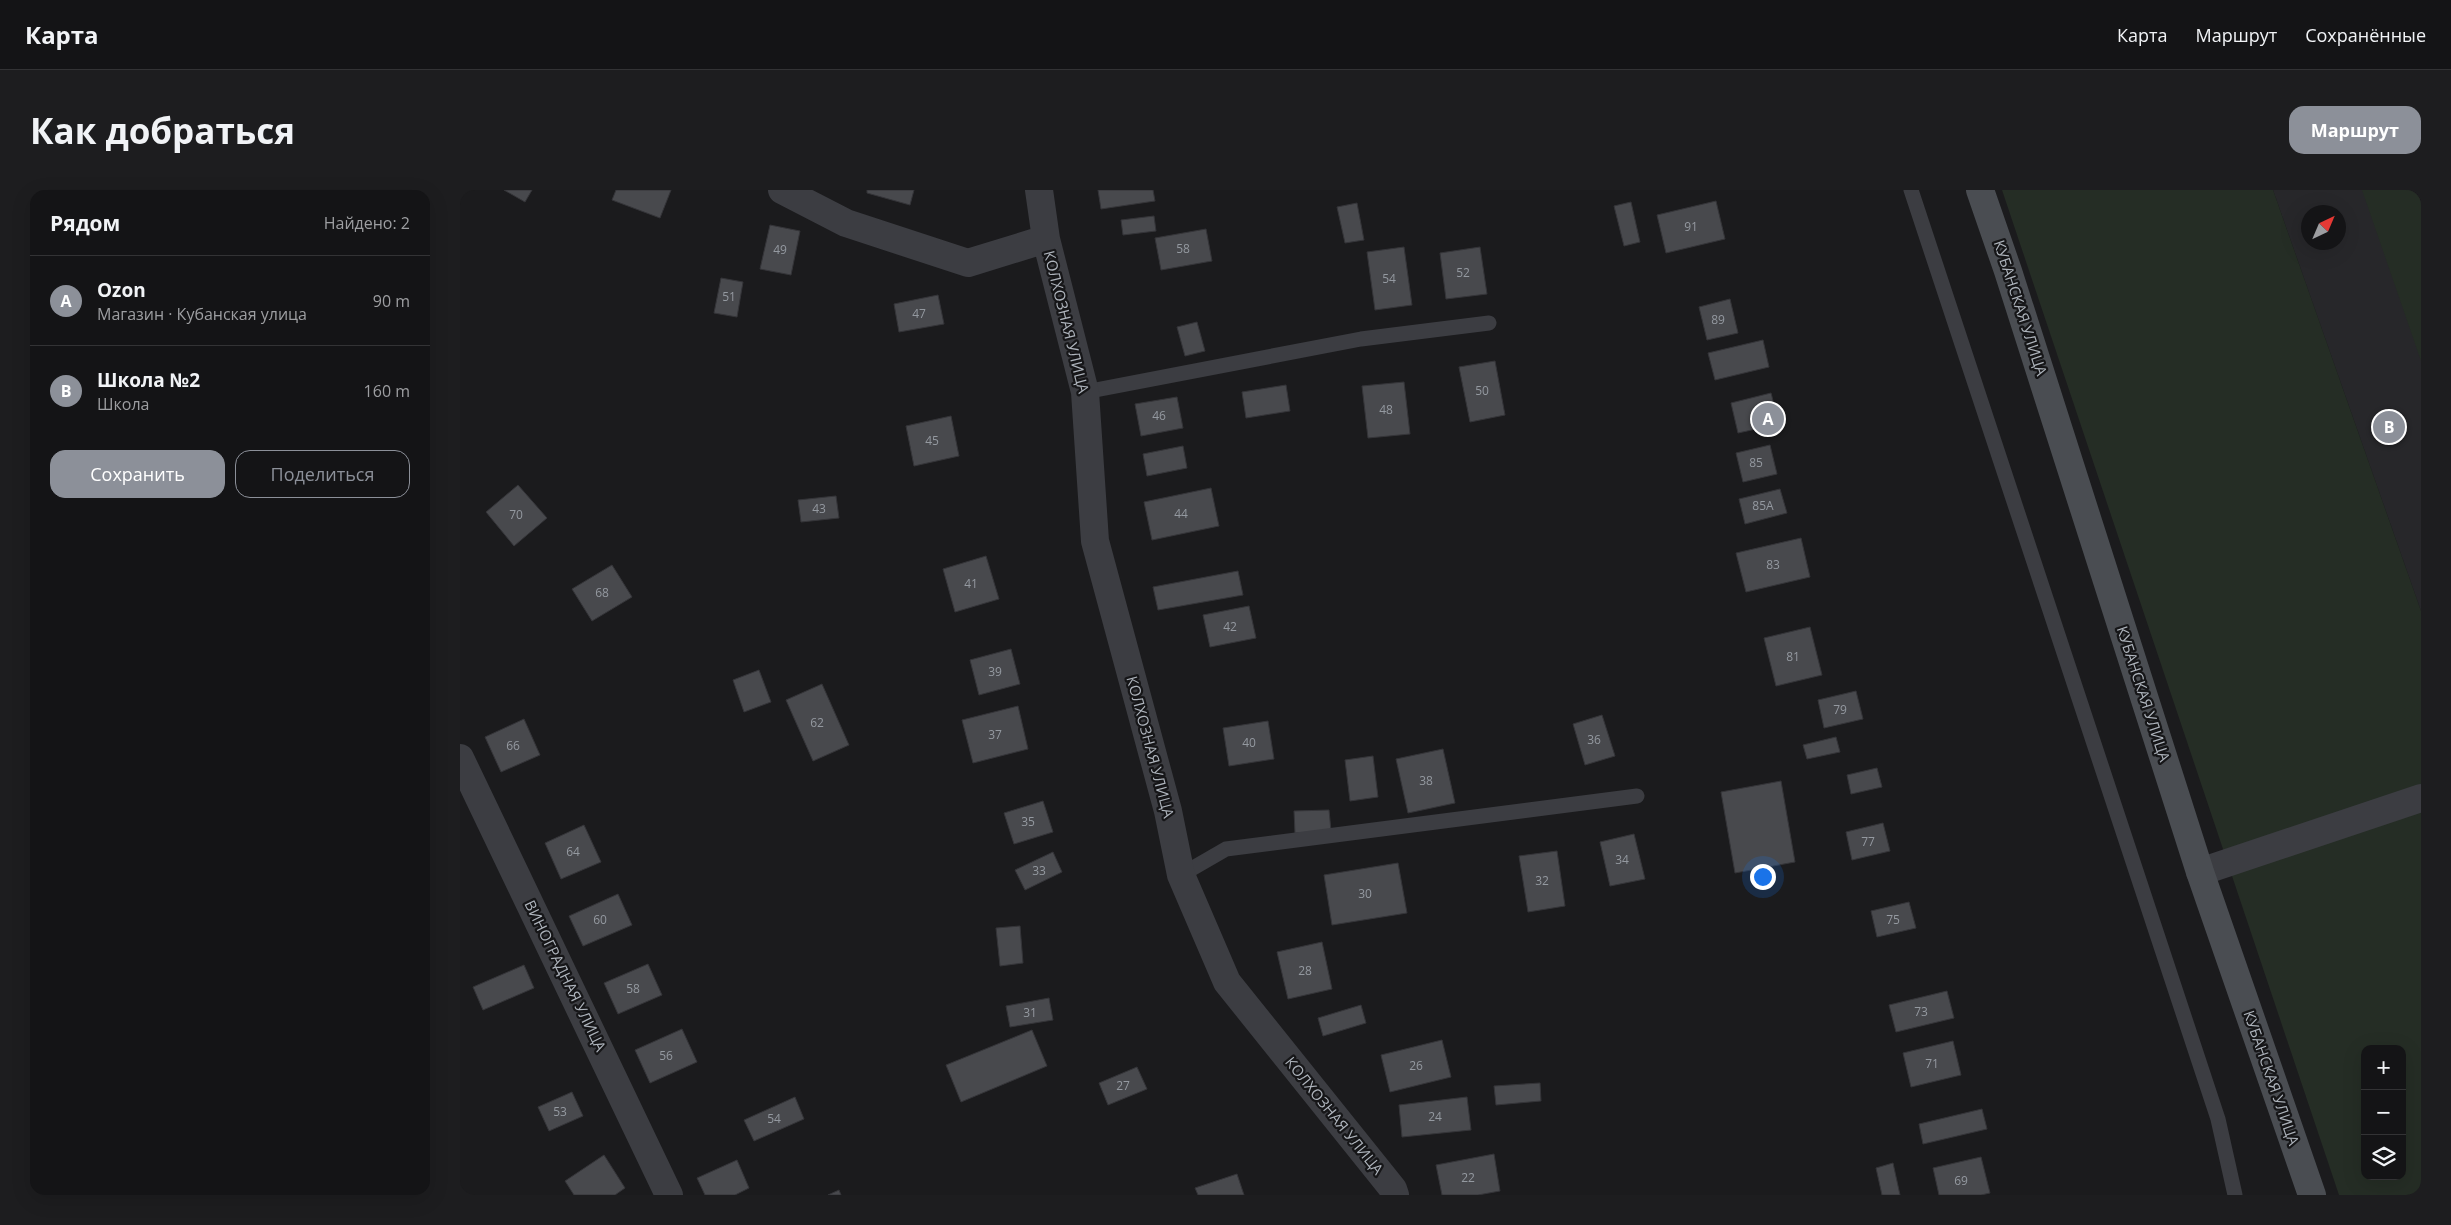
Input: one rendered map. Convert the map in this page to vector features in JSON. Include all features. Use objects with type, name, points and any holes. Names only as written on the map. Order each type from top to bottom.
[{"type":"main road","name":"КУБАНСКАЯ УЛИЦА","points":[[1980,190],[2008,271],[2200,872],[2312,1195]]},
{"type":"street","name":"КОЛХОЗНАЯ УЛИЦА","points":[[782,190],[846,223],[968,263],[1046,239]]},
{"type":"street","name":"КОЛХОЗНАЯ УЛИЦА","points":[[1039,190],[1046,239],[1085,392],[1095,541],[1168,812],[1181,875],[1227,982],[1393,1188],[1395,1195]]},
{"type":"street","name":"ВИНОГРАДНАЯ УЛИЦА","points":[[460,758],[669,1195]]},
{"type":"street","points":[[2200,872],[2421,798]]},
{"type":"lane","points":[[1911,190],[2218,1119],[2235,1195]]},
{"type":"lane","points":[[1085,392],[1361,339],[1489,323]]},
{"type":"lane","points":[[1181,875],[1226,850],[1637,796]]},
{"type":"shaded area","points":[[2002,190],[2273,190],[2421,611],[2421,1195],[2339,1195]]},
{"type":"shaded area","points":[[2273,190],[2421,190],[2421,611]]},
{"type":"shaded area","points":[[2362,190],[2421,190],[2421,361]]},
{"type":"building","points":[[504,190],[532,190],[525,202]]},
{"type":"building","points":[[616,190],[671,190],[660,218],[612,200]]},
{"type":"building","points":[[867,190],[914,190],[910,205],[867,193]]},
{"type":"building","points":[[1098,190],[1153,190],[1155,201],[1101,209]]},
{"type":"building","points":[[1716,201],[1725,239],[1666,253],[1657,215]]},
{"type":"building","points":[[1631,202],[1640,242],[1624,246],[1614,206]]},
{"type":"building","points":[[1357,203],[1364,240],[1345,243],[1337,207]]},
{"type":"building","points":[[1154,216],[1156,231],[1123,235],[1121,220]]},
{"type":"building","points":[[770,225],[800,231],[791,275],[760,269]]},
{"type":"building","points":[[1206,229],[1212,261],[1161,270],[1155,238]]},
{"type":"building","points":[[1404,247],[1412,305],[1375,310],[1367,252]]},
{"type":"building","points":[[1480,247],[1487,294],[1446,299],[1440,253]]},
{"type":"building","points":[[721,278],[743,282],[737,317],[714,313]]},
{"type":"building","points":[[938,295],[944,324],[899,332],[894,304]]},
{"type":"building","points":[[1730,299],[1738,333],[1707,340],[1699,307]]},
{"type":"building","points":[[1197,322],[1205,351],[1185,356],[1177,327]]},
{"type":"building","points":[[1763,340],[1769,367],[1715,380],[1708,353]]},
{"type":"building","points":[[1495,361],[1505,415],[1470,422],[1459,367]]},
{"type":"building","points":[[1404,382],[1410,434],[1368,438],[1362,386]]},
{"type":"building","points":[[1286,385],[1290,411],[1246,418],[1242,392]]},
{"type":"building","points":[[1771,393],[1779,424],[1738,433],[1731,403]]},
{"type":"building","points":[[1177,397],[1183,428],[1141,436],[1135,404]]},
{"type":"building","points":[[951,416],[959,456],[914,466],[906,426]]},
{"type":"building","points":[[1770,445],[1777,474],[1743,482],[1736,453]]},
{"type":"building","points":[[1183,446],[1187,468],[1147,476],[1143,454]]},
{"type":"building","points":[[518,485],[547,518],[514,546],[486,512]]},
{"type":"building","points":[[1211,488],[1219,526],[1152,540],[1144,502]]},
{"type":"building","points":[[1780,489],[1787,513],[1745,524],[1739,499]]},
{"type":"building","points":[[836,496],[839,518],[801,522],[798,500]]},
{"type":"building","points":[[1801,538],[1810,577],[1746,592],[1736,553]]},
{"type":"building","points":[[986,556],[999,599],[955,612],[943,569]]},
{"type":"building","points":[[612,565],[632,597],[592,621],[572,589]]},
{"type":"building","points":[[1238,571],[1243,595],[1158,610],[1153,587]]},
{"type":"building","points":[[1249,606],[1256,638],[1210,647],[1203,615]]},
{"type":"building","points":[[1810,627],[1822,675],[1776,686],[1764,638]]},
{"type":"building","points":[[1011,649],[1020,684],[979,695],[970,660]]},
{"type":"building","points":[[759,670],[771,702],[744,712],[733,680]]},
{"type":"building","points":[[822,684],[849,745],[813,761],[786,700]]},
{"type":"building","points":[[1856,691],[1863,719],[1824,728],[1818,700]]},
{"type":"building","points":[[1018,706],[1028,749],[973,763],[962,720]]},
{"type":"building","points":[[1602,715],[1615,756],[1585,765],[1573,724]]},
{"type":"building","points":[[524,719],[540,755],[501,772],[485,737]]},
{"type":"building","points":[[1268,721],[1274,759],[1229,766],[1223,728]]},
{"type":"building","points":[[1836,737],[1840,752],[1807,759],[1803,745]]},
{"type":"building","points":[[1443,749],[1455,803],[1408,813],[1396,759]]},
{"type":"building","points":[[1373,756],[1378,797],[1350,801],[1345,760]]},
{"type":"building","points":[[1877,768],[1882,787],[1851,794],[1847,775]]},
{"type":"building","points":[[1781,781],[1795,862],[1735,873],[1721,792]]},
{"type":"building","points":[[1043,801],[1053,832],[1014,844],[1004,813]]},
{"type":"building","points":[[1329,810],[1331,831],[1295,833],[1294,811]]},
{"type":"building","points":[[1883,823],[1890,851],[1852,860],[1846,832]]},
{"type":"building","points":[[584,825],[601,862],[561,879],[545,843]]},
{"type":"building","points":[[1634,834],[1645,879],[1610,886],[1600,842]]},
{"type":"building","points":[[1557,851],[1565,906],[1528,912],[1519,856]]},
{"type":"building","points":[[1053,852],[1062,872],[1025,890],[1015,870]]},
{"type":"building","points":[[1398,863],[1407,913],[1332,925],[1324,875]]},
{"type":"building","points":[[618,894],[632,925],[583,946],[569,916]]},
{"type":"building","points":[[1909,902],[1916,928],[1877,937],[1871,911]]},
{"type":"building","points":[[1020,926],[1023,963],[1000,966],[996,928]]},
{"type":"building","points":[[1322,942],[1332,989],[1288,999],[1277,952]]},
{"type":"building","points":[[648,964],[662,995],[618,1014],[604,983]]},
{"type":"building","points":[[524,965],[534,988],[483,1010],[473,987]]},
{"type":"building","points":[[1947,991],[1954,1018],[1896,1032],[1889,1005]]},
{"type":"building","points":[[1049,998],[1053,1020],[1010,1027],[1006,1006]]},
{"type":"building","points":[[1361,1005],[1366,1023],[1323,1036],[1318,1018]]},
{"type":"building","points":[[682,1029],[697,1062],[650,1083],[635,1050]]},
{"type":"building","points":[[1032,1030],[1047,1066],[961,1102],[946,1065]]},
{"type":"building","points":[[1442,1040],[1451,1077],[1390,1092],[1381,1055]]},
{"type":"building","points":[[1953,1041],[1961,1075],[1911,1087],[1903,1053]]},
{"type":"building","points":[[1137,1067],[1147,1089],[1108,1105],[1099,1083]]},
{"type":"building","points":[[1540,1083],[1541,1101],[1496,1105],[1494,1086]]},
{"type":"building","points":[[572,1092],[583,1116],[549,1131],[538,1107]]},
{"type":"building","points":[[795,1097],[804,1119],[754,1141],[744,1120]]},
{"type":"building","points":[[1467,1097],[1471,1130],[1402,1137],[1399,1105]]},
{"type":"building","points":[[1982,1109],[1987,1129],[1923,1144],[1919,1124]]},
{"type":"building","points":[[1494,1154],[1500,1191],[1478,1195],[1442,1195],[1436,1165]]},
{"type":"building","points":[[604,1155],[625,1188],[615,1195],[574,1195],[565,1181]]},
{"type":"building","points":[[1981,1157],[1990,1193],[1981,1195],[1939,1195],[1933,1168]]},
{"type":"building","points":[[737,1160],[749,1188],[735,1195],[705,1195],[697,1178]]},
{"type":"building","points":[[1893,1163],[1900,1195],[1882,1195],[1876,1168]]},
{"type":"building","points":[[1237,1174],[1244,1195],[1198,1195],[1195,1188]]},
{"type":"building","points":[[839,1190],[841,1195],[828,1195]]},
{"type":"place","name":"Ozon","points":[[1768,419]]},
{"type":"place","name":"Школа №2","points":[[2389,427]]}]
